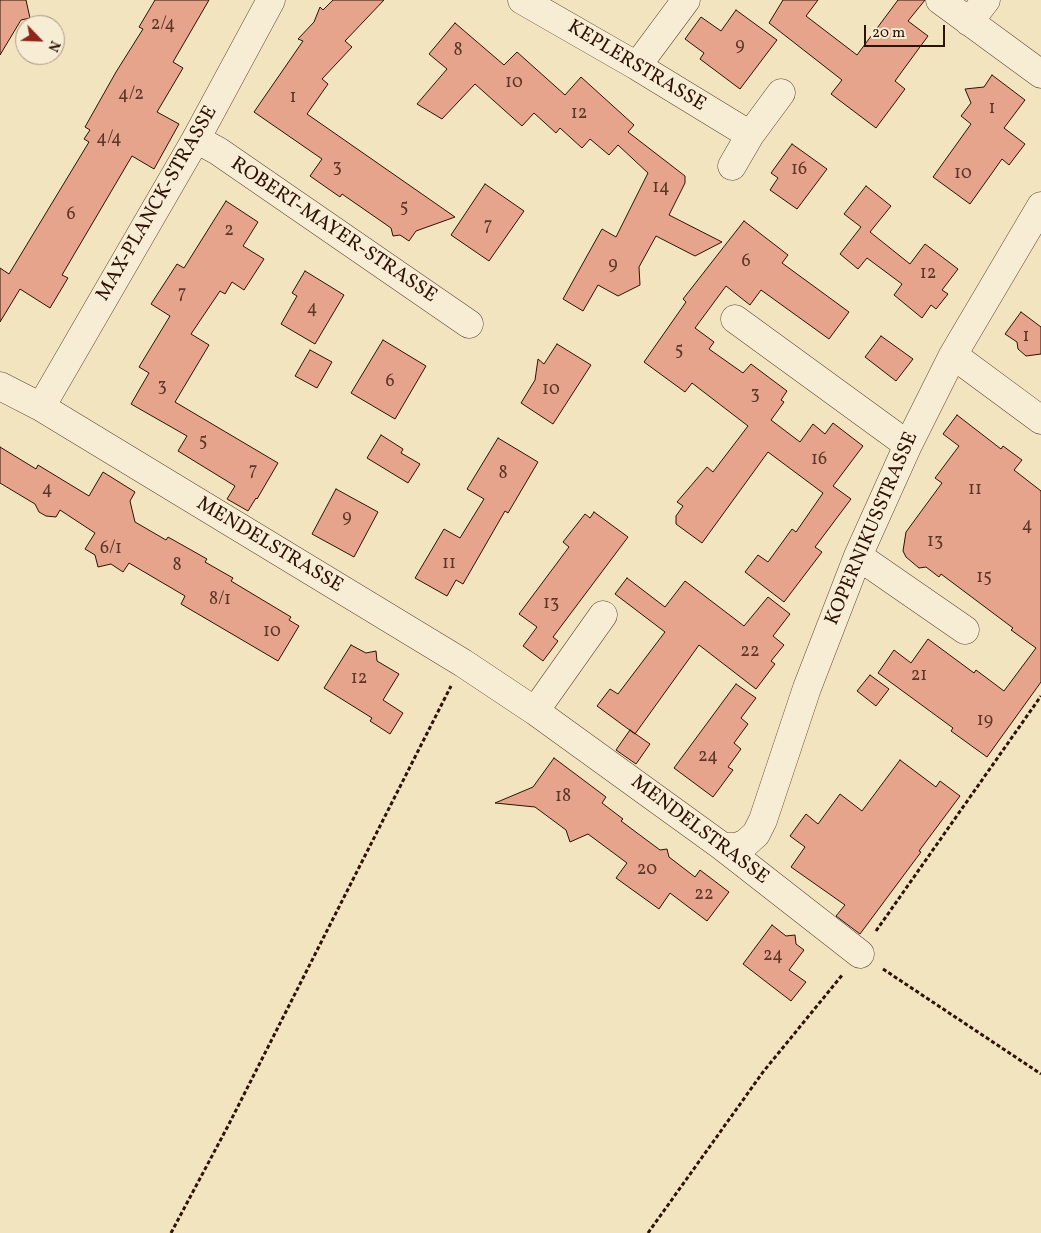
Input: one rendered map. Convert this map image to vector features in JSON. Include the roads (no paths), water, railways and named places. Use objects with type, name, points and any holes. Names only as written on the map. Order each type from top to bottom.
[{"type":"street","name":"MAX-PLANCK-STRASSE","points":[[41,407],[196,139],[271,0]]},
{"type":"street","name":"KEPLERSTRASSE","points":[[522,0],[637,66],[750,135]]},
{"type":"street","points":[[637,66],[686,0]]},
{"type":"street","points":[[940,0],[1041,74]]},
{"type":"street","points":[[969,22],[986,0]]},
{"type":"street","points":[[732,166],[750,135],[781,93]]},
{"type":"street","name":"ROBERT-MAYER-STRASSE","points":[[196,139],[218,151],[469,324]]},
{"type":"street","name":"KOPERNIKUSSTRASSE","points":[[723,847],[736,847],[746,844],[756,834],[763,820],[807,688],[858,556],[908,445],[953,355],[1041,206]]},
{"type":"street","points":[[735,319],[908,445]]},
{"type":"street","points":[[953,355],[1041,420]]},
{"type":"street","name":"MENDELSTRASSE","points":[[0,386],[41,407],[463,663],[535,711],[723,847],[860,954]]},
{"type":"street","points":[[858,556],[965,630]]},
{"type":"street","points":[[535,711],[603,615]]}]
